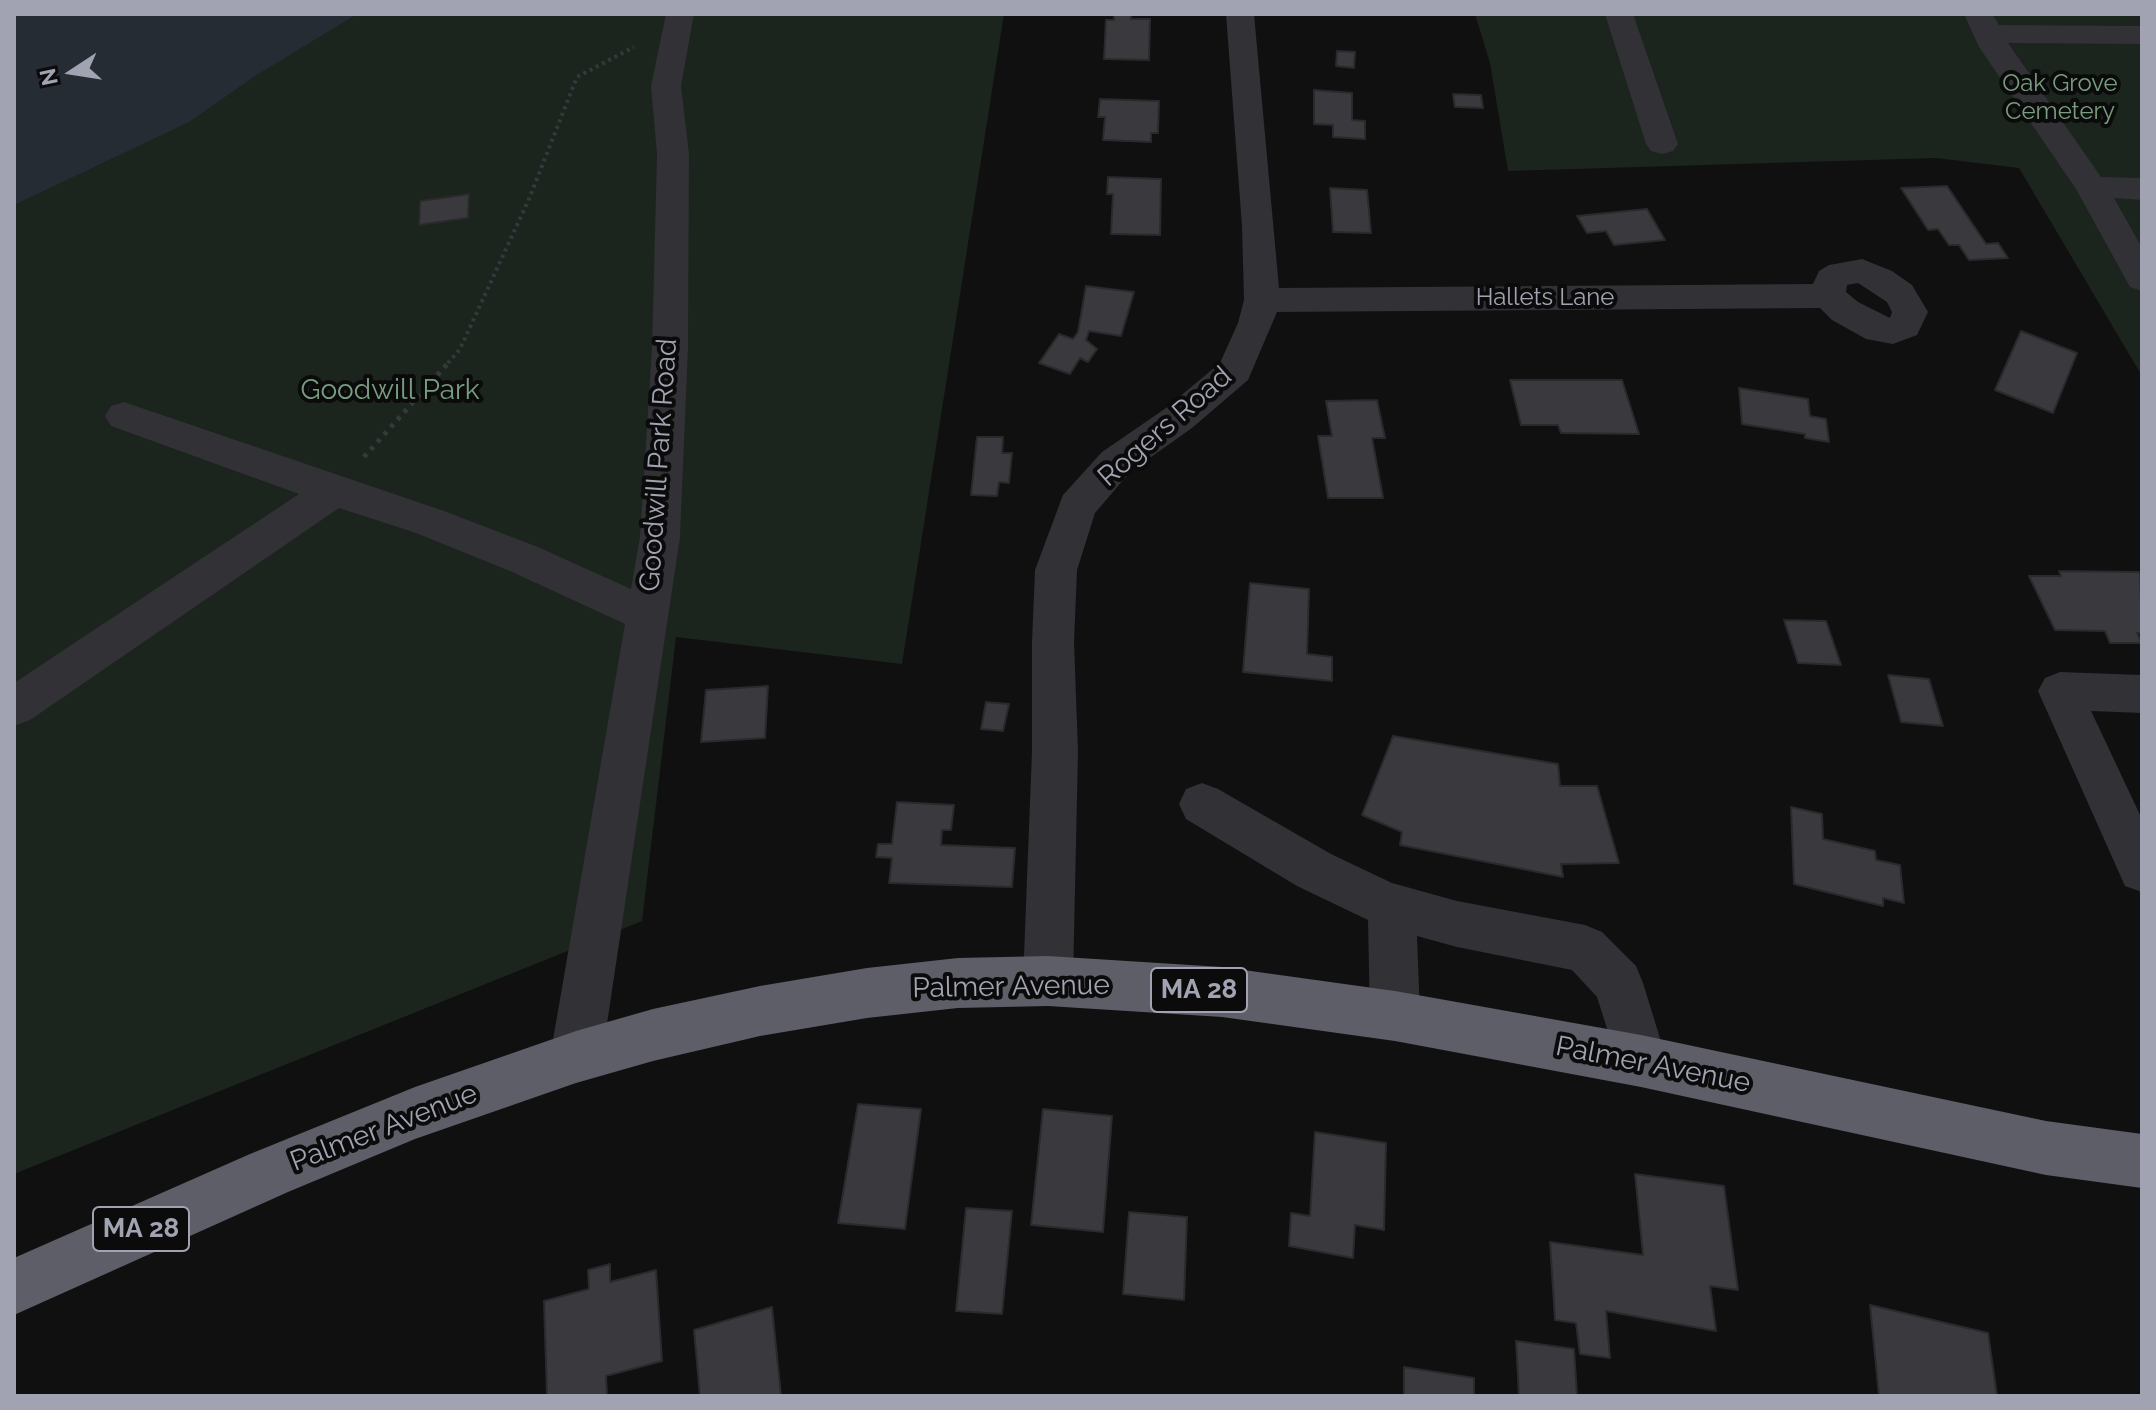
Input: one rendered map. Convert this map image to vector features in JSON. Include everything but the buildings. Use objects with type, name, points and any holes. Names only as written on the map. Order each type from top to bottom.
[{"type":"highway","name":"Palmer Avenue","points":[[14,1287],[269,1173],[415,1113],[576,1057],[653,1035],[760,1011],[867,993],[958,983],[1048,981],[1222,992],[1395,1016],[1641,1061],[2046,1148],[2142,1161]]},
{"type":"street","name":"Rogers Road","points":[[1048,981],[1055,751],[1053,642],[1056,570],[1077,506],[1116,462],[1179,418],[1235,371],[1256,323],[1262,300],[1259,226],[1240,14]]},
{"type":"street","points":[[1619,14],[1662,144]]},
{"type":"street","name":"Goodwill Park Road","points":[[576,1057],[660,537],[670,348],[673,154],[666,86],[678,20]]},
{"type":"street","points":[[2142,35],[1984,24],[1994,47],[2091,187],[2142,279]]},
{"type":"street","points":[[2091,187],[2142,189]]},
{"type":"street","name":"Hallets Lane","points":[[1262,300],[1828,296]]},
{"type":"street","points":[[124,416],[430,522],[524,559],[647,615]]},
{"type":"street","points":[[14,707],[334,491]]},
{"type":"street","points":[[2142,694],[2060,691],[2142,870]]},
{"type":"street","points":[[1202,804],[1314,870],[1392,906],[1457,924],[1585,949],[1618,983],[1641,1061]]},
{"type":"street","points":[[1392,906],[1395,1016]]},
{"type":"path","points":[[334,491],[460,349],[493,283],[577,77],[678,20]]},
{"type":"green space","name":"Goodwill Park","points":[[14,14],[1004,14],[902,664],[676,637],[642,921],[14,1174]]},
{"type":"green space","name":"Oak Grove Cemetery","points":[[1475,14],[2142,14],[2142,376],[2019,168],[1936,158],[1508,171],[1490,63]]},
{"type":"shaded area","points":[[14,14],[357,14],[255,76],[189,122],[14,205]]}]
